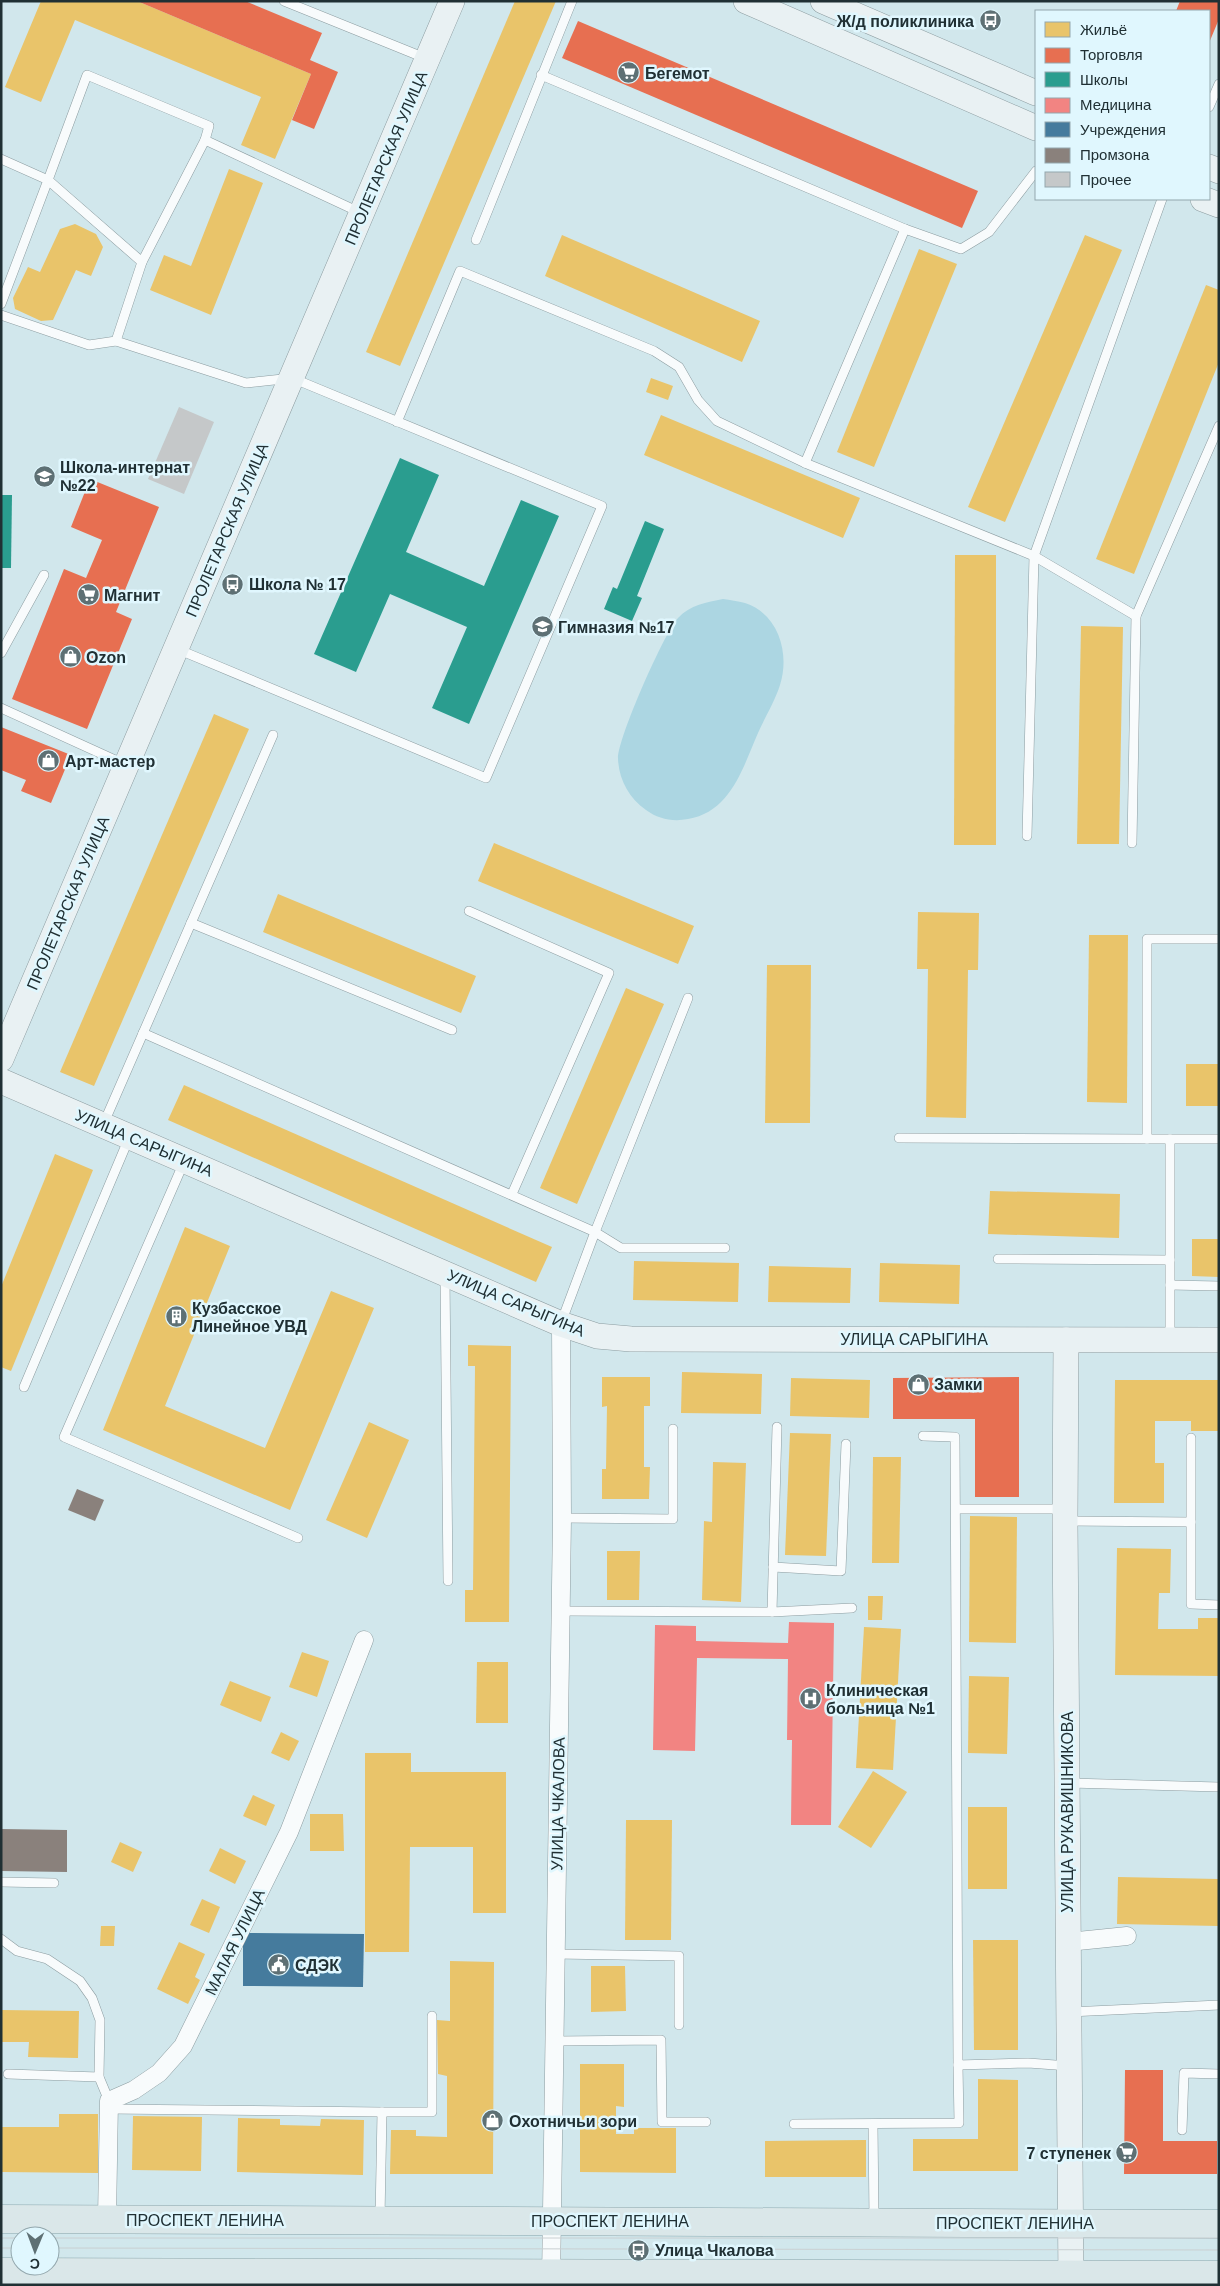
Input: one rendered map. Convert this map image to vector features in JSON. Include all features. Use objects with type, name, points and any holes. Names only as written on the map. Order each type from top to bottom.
[{"type":"main road","name":"ПРОСПЕКТ ЛЕНИНА","points":[[1,2219],[1219,2224]]},
{"type":"main road","points":[[1,2272],[551,2279],[1141,2280],[1219,2275]]},
{"type":"street","name":"ПРОЛЕТАРСКАЯ УЛИЦА","points":[[1,1059],[452,1]]},
{"type":"street","points":[[746,1],[1035,128]]},
{"type":"street","points":[[823,1],[1035,93]]},
{"type":"street","points":[[1206,200],[1219,205]]},
{"type":"street","name":"УЛИЦА САРЫГИНА","points":[[1,1081],[561,1324],[596,1336],[630,1339],[1219,1340]]},
{"type":"street","name":"УЛИЦА ЧКАЛОВА","points":[[551,2279],[556,2041],[562,1518],[561,1324]]},
{"type":"street","name":"УЛИЦА РУКАВИШНИКОВА","points":[[1066,1340],[1065,1515],[1071,2279]]},
{"type":"street","name":"МАЛАЯ УЛИЦА","points":[[109,2105],[159,2073],[183,2046],[289,1832],[364,1640]]},
{"type":"street","points":[[1068,1942],[1127,1936]]},
{"type":"street","points":[[107,2219],[109,2105]]},
{"type":"lane","points":[[284,1],[428,59]]},
{"type":"lane","points":[[476,240],[572,1]]},
{"type":"lane","points":[[1,304],[87,75],[209,126],[205,140],[142,262],[116,340]]},
{"type":"lane","points":[[541,75],[905,229],[961,249],[989,232],[1035,172]]},
{"type":"lane","points":[[1210,105],[1219,84]]},
{"type":"lane","points":[[205,140],[363,213]]},
{"type":"lane","points":[[1,159],[48,180],[142,262]]},
{"type":"lane","points":[[1027,836],[1034,556],[1162,200]]},
{"type":"lane","points":[[805,462],[905,229]]},
{"type":"lane","points":[[397,422],[460,271],[654,351],[679,367],[698,400],[717,421],[805,462],[1034,556],[1136,616]]},
{"type":"lane","points":[[1,315],[89,345],[116,340],[246,383],[292,378],[602,506],[486,778],[176,649]]},
{"type":"lane","points":[[1132,843],[1136,616],[1219,426]]},
{"type":"lane","points":[[1,653],[44,575]]},
{"type":"lane","points":[[1,708],[127,765]]},
{"type":"lane","points":[[103,1125],[273,735]]},
{"type":"lane","points":[[469,911],[609,973],[512,1194]]},
{"type":"lane","points":[[191,923],[452,1030]]},
{"type":"lane","points":[[1147,1139],[1147,939],[1219,940]]},
{"type":"lane","points":[[561,1324],[595,1232],[688,998]]},
{"type":"lane","points":[[143,1033],[512,1194],[595,1232],[621,1248],[725,1248]]},
{"type":"lane","points":[[24,1387],[129,1136]]},
{"type":"lane","points":[[899,1138],[1219,1140]]},
{"type":"lane","points":[[1170,1139],[1170,1340]]},
{"type":"lane","points":[[184,1160],[64,1437],[298,1538]]},
{"type":"lane","points":[[998,1259],[1170,1260]]},
{"type":"lane","points":[[445,1273],[448,1581]]},
{"type":"lane","points":[[1170,1285],[1219,1286]]},
{"type":"lane","points":[[772,1612],[777,1427]]},
{"type":"lane","points":[[562,1518],[673,1519],[673,1428]]},
{"type":"lane","points":[[794,2124],[959,2123],[955,1437],[923,1436]]},
{"type":"lane","points":[[1191,1438],[1191,1604],[1219,1604]]},
{"type":"lane","points":[[773,1567],[840,1571],[846,1444]]},
{"type":"lane","points":[[956,1509],[1191,1522]]},
{"type":"lane","points":[[560,1611],[772,1612],[852,1608]]},
{"type":"lane","points":[[1067,1783],[1219,1787]]},
{"type":"lane","points":[[1,1882],[54,1883]]},
{"type":"lane","points":[[1,1939],[17,1951],[47,1959],[80,1981],[92,1998],[100,2020],[99,2077],[109,2105],[432,2112],[432,2016]]},
{"type":"lane","points":[[556,1954],[679,1956],[679,2025]]},
{"type":"lane","points":[[1069,2012],[1219,2005]]},
{"type":"lane","points":[[556,2041],[661,2040],[662,2122],[706,2122]]},
{"type":"lane","points":[[958,2064],[1028,2063],[1070,2066]]},
{"type":"lane","points":[[8,2074],[99,2077]]},
{"type":"lane","points":[[1182,2130],[1184,2074],[1219,2074]]},
{"type":"lane","points":[[380,2220],[382,2112]]},
{"type":"lane","points":[[872,2124],[874,2223]]},
{"type":"shaded area","points":[[723,599],[745,603],[757,608],[774,626],[779,636],[784,661],[780,685],[741,773],[725,798],[703,815],[682,820],[661,818],[640,805],[626,788],[620,774],[618,759],[620,748],[642,687],[671,628],[678,618],[693,607]]},
{"type":"building: Жильё","points":[[41,1],[137,1],[311,74],[275,159],[241,145],[261,97],[75,20],[41,102],[5,87]]},
{"type":"building: Жильё","points":[[515,1],[556,1],[400,366],[366,352]]},
{"type":"building: Жильё","points":[[229,169],[263,183],[211,315],[150,290],[164,255],[191,266]]},
{"type":"building: Жильё","points":[[75,224],[96,234],[103,247],[91,276],[76,270],[53,320],[41,321],[15,309],[13,298],[28,267],[40,272],[60,229]]},
{"type":"building: Жильё","points":[[562,235],[760,321],[742,362],[545,276]]},
{"type":"building: Жильё","points":[[1085,235],[1122,250],[1005,522],[968,507]]},
{"type":"building: Жильё","points":[[919,249],[957,264],[874,467],[837,452]]},
{"type":"building: Жильё","points":[[1206,285],[1219,290],[1219,362],[1134,574],[1096,559]]},
{"type":"building: Жильё","points":[[651,378],[673,386],[668,400],[646,392]]},
{"type":"building: Жильё","points":[[661,415],[860,498],[843,538],[644,455]]},
{"type":"building: Жильё","points":[[955,555],[996,555],[996,845],[954,845]]},
{"type":"building: Жильё","points":[[1081,626],[1123,627],[1119,844],[1077,844]]},
{"type":"building: Жильё","points":[[214,714],[249,729],[94,1086],[60,1072]]},
{"type":"building: Жильё","points":[[494,843],[694,926],[678,964],[478,881]]},
{"type":"building: Жильё","points":[[278,894],[476,976],[461,1013],[263,932]]},
{"type":"building: Жильё","points":[[918,912],[979,913],[978,970],[968,970],[966,1118],[926,1117],[928,969],[917,969]]},
{"type":"building: Жильё","points":[[1089,935],[1128,935],[1127,1103],[1087,1102]]},
{"type":"building: Жильё","points":[[767,965],[811,965],[810,1123],[765,1123]]},
{"type":"building: Жильё","points":[[626,988],[664,1004],[577,1204],[540,1188]]},
{"type":"building: Жильё","points":[[1186,1064],[1219,1064],[1219,1106],[1186,1106]]},
{"type":"building: Жильё","points":[[184,1085],[552,1247],[536,1282],[168,1120]]},
{"type":"building: Жильё","points":[[55,1154],[93,1170],[11,1371],[1,1367],[1,1287]]},
{"type":"building: Жильё","points":[[990,1191],[1120,1194],[1119,1238],[988,1234]]},
{"type":"building: Жильё","points":[[185,1227],[230,1246],[165,1406],[265,1448],[331,1291],[374,1308],[290,1510],[103,1430]]},
{"type":"building: Жильё","points":[[1192,1239],[1219,1239],[1219,1277],[1192,1276]]},
{"type":"building: Жильё","points":[[634,1261],[739,1263],[738,1302],[633,1300]]},
{"type":"building: Жильё","points":[[880,1263],[960,1265],[959,1304],[879,1302]]},
{"type":"building: Жильё","points":[[769,1266],[851,1268],[850,1303],[768,1302]]},
{"type":"building: Жильё","points":[[468,1345],[511,1346],[509,1622],[465,1622],[465,1590],[473,1590],[475,1366],[468,1366]]},
{"type":"building: Жильё","points":[[682,1372],[762,1374],[761,1414],[681,1413]]},
{"type":"building: Жильё","points":[[602,1377],[650,1377],[650,1406],[644,1406],[644,1467],[650,1467],[649,1499],[602,1499],[602,1469],[606,1469],[607,1406],[602,1407]]},
{"type":"building: Жильё","points":[[791,1378],[870,1380],[869,1418],[790,1416]]},
{"type":"building: Жильё","points":[[1115,1380],[1219,1380],[1219,1431],[1191,1431],[1191,1421],[1155,1421],[1155,1463],[1164,1463],[1164,1503],[1114,1503]]},
{"type":"building: Жильё","points":[[369,1422],[409,1440],[367,1538],[326,1520]]},
{"type":"building: Жильё","points":[[790,1433],[831,1434],[826,1556],[785,1555]]},
{"type":"building: Жильё","points":[[873,1457],[901,1457],[899,1563],[872,1563]]},
{"type":"building: Жильё","points":[[713,1462],[746,1463],[741,1602],[702,1600],[704,1521],[712,1522]]},
{"type":"building: Жильё","points":[[970,1516],[1017,1517],[1016,1643],[969,1642]]},
{"type":"building: Жильё","points":[[1117,1548],[1171,1549],[1170,1593],[1159,1593],[1158,1629],[1198,1629],[1198,1618],[1219,1618],[1219,1676],[1115,1675]]},
{"type":"building: Жильё","points":[[607,1551],[640,1551],[639,1600],[607,1600]]},
{"type":"building: Жильё","points":[[868,1596],[883,1596],[882,1620],[868,1620]]},
{"type":"building: Жильё","points":[[864,1627],[901,1629],[893,1770],[856,1768]]},
{"type":"building: Жильё","points":[[302,1652],[329,1661],[317,1697],[289,1687]]},
{"type":"building: Жильё","points":[[477,1662],[508,1662],[508,1723],[476,1723]]},
{"type":"building: Жильё","points":[[969,1676],[1009,1677],[1007,1754],[968,1753]]},
{"type":"building: Жильё","points":[[230,1681],[271,1697],[261,1722],[220,1705]]},
{"type":"building: Жильё","points":[[281,1732],[299,1741],[289,1761],[271,1753]]},
{"type":"building: Жильё","points":[[365,1753],[411,1753],[411,1772],[506,1772],[506,1913],[473,1913],[473,1847],[410,1847],[409,1952],[365,1952]]},
{"type":"building: Жильё","points":[[873,1771],[907,1792],[871,1848],[838,1827]]},
{"type":"building: Жильё","points":[[253,1795],[275,1805],[266,1826],[243,1816]]},
{"type":"building: Жильё","points":[[968,1807],[1007,1807],[1007,1889],[968,1889]]},
{"type":"building: Жильё","points":[[310,1814],[343,1814],[344,1851],[310,1851]]},
{"type":"building: Жильё","points":[[626,1820],[672,1820],[671,1940],[625,1940]]},
{"type":"building: Жильё","points":[[120,1842],[142,1852],[133,1872],[111,1862]]},
{"type":"building: Жильё","points":[[220,1848],[246,1861],[235,1884],[209,1871]]},
{"type":"building: Жильё","points":[[1118,1877],[1219,1879],[1219,1926],[1117,1924]]},
{"type":"building: Жильё","points":[[202,1899],[220,1907],[209,1933],[190,1925]]},
{"type":"building: Жильё","points":[[101,1926],[115,1926],[114,1946],[100,1946]]},
{"type":"building: Жильё","points":[[973,1940],[1018,1940],[1018,2050],[974,2050]]},
{"type":"building: Жильё","points":[[179,1942],[205,1954],[195,1977],[200,1980],[188,2004],[157,1989]]},
{"type":"building: Жильё","points":[[450,1961],[494,1962],[493,2174],[390,2174],[391,2130],[416,2130],[416,2136],[447,2137],[447,2076],[438,2074],[437,2020],[450,2021]]},
{"type":"building: Жильё","points":[[591,1966],[625,1966],[626,2011],[591,2012]]},
{"type":"building: Жильё","points":[[1,2010],[79,2011],[78,2058],[28,2057],[29,2042],[1,2042]]},
{"type":"building: Жильё","points":[[580,2064],[624,2064],[624,2107],[616,2106],[616,2134],[634,2134],[634,2128],[676,2128],[676,2173],[580,2172]]},
{"type":"building: Жильё","points":[[978,2079],[1018,2080],[1018,2171],[913,2171],[913,2139],[978,2139]]},
{"type":"building: Жильё","points":[[59,2114],[98,2114],[98,2173],[1,2172],[1,2127],[59,2127]]},
{"type":"building: Жильё","points":[[133,2116],[202,2117],[201,2171],[132,2170]]},
{"type":"building: Жильё","points":[[238,2118],[280,2119],[280,2125],[320,2126],[321,2119],[364,2120],[363,2175],[237,2172]]},
{"type":"building: Жильё","points":[[866,2140],[866,2177],[765,2177],[765,2141]]},
{"type":"building: Торговля","points":[[137,1],[245,1],[322,33],[310,60],[338,72],[314,129],[292,120],[311,74]]},
{"type":"building: Торговля","points":[[1180,1],[1219,1],[1219,19],[1210,41],[1210,10],[1176,10]]},
{"type":"building: Торговля","points":[[578,21],[978,191],[962,228],[562,58]]},
{"type":"building: Торговля","name":"Магнит","points":[[90,479],[159,507],[116,612],[132,619],[87,729],[12,699],[64,569],[86,578],[102,540],[71,527]]},
{"type":"building: Торговля","points":[[1,727],[71,755],[51,803],[21,791],[26,780],[1,770]]},
{"type":"building: Торговля","points":[[1019,1377],[1019,1497],[975,1497],[975,1419],[893,1419],[893,1378]]},
{"type":"building: Торговля","points":[[1125,2070],[1163,2070],[1163,2141],[1217,2141],[1217,2174],[1124,2174]]},
{"type":"building: Школы","name":"Гимназия №17","points":[[400,458],[439,475],[406,552],[484,586],[521,500],[559,516],[469,724],[432,708],[467,627],[390,594],[356,672],[314,654]]},
{"type":"building: Школы","points":[[1,495],[12,495],[11,568],[1,568]]},
{"type":"building: Школы","points":[[645,521],[664,529],[637,596],[642,598],[632,621],[604,609],[613,587],[617,589]]},
{"type":"building: Медицина","name":"Клиническая больница №1","points":[[789,1622],[834,1623],[831,1825],[791,1825],[792,1740],[787,1740],[788,1659],[697,1658],[695,1751],[653,1750],[655,1625],[696,1626],[696,1641],[788,1643]]},
{"type":"building: Учреждения","points":[[243,1933],[364,1934],[363,1987],[243,1986]]},
{"type":"building: Промзона","points":[[77,1489],[104,1500],[95,1521],[68,1510]]},
{"type":"building: Промзона","points":[[1,1829],[67,1830],[67,1872],[1,1871]]},
{"type":"building: Прочее","points":[[179,407],[214,422],[184,494],[148,479]]},
{"type":"tram line","points":[[1,2238],[10,2238]]},
{"type":"tram line","points":[[60,2238],[1219,2238]]},
{"type":"tram line","points":[[1,2248],[10,2248]]},
{"type":"tram line","points":[[60,2248],[1219,2250]]},
{"type":"place","name":"Ж/д поликлиника","points":[[990,21]]},
{"type":"place","name":"Бегемот","points":[[629,73]]},
{"type":"place","name":"Школа-интернат №22","points":[[44,476]]},
{"type":"place","name":"Школа № 17","points":[[233,584]]},
{"type":"place","name":"Магнит","points":[[88,595]]},
{"type":"place","name":"Гимназия №17","points":[[542,627]]},
{"type":"place","name":"Ozon","points":[[70,657]]},
{"type":"place","name":"Арт-мастер","points":[[49,761]]},
{"type":"place","name":"Кузбасское Линейное УВД","points":[[176,1317]]},
{"type":"place","name":"Замки","points":[[918,1384]]},
{"type":"place","name":"Клиническая больница №1","points":[[810,1699]]},
{"type":"place","name":"СДЭК","points":[[279,1965]]},
{"type":"place","name":"Охотничьи зори","points":[[493,2121]]},
{"type":"place","name":"7 ступенек","points":[[1127,2153]]},
{"type":"place","name":"Улица Чкалова","points":[[639,2250]]}]
